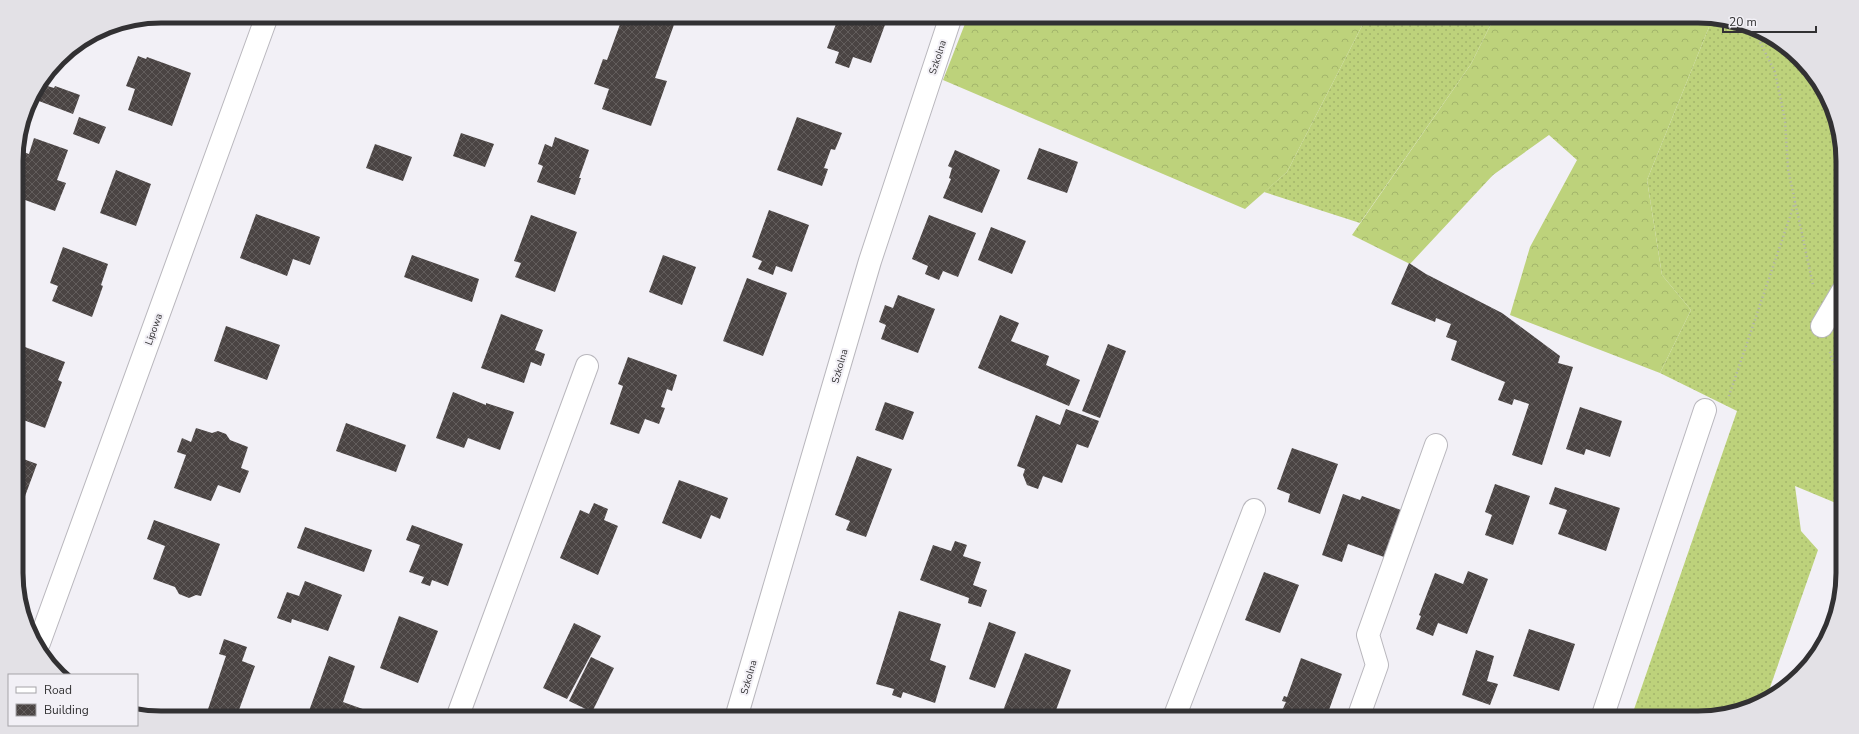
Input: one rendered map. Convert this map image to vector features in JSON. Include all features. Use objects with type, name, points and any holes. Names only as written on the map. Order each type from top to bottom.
[{"type":"street","name":"Lipowa","points":[[40,640],[264,23]]},
{"type":"street","name":"Szkolna","points":[[738,711],[870,261],[949,23]]},
{"type":"street","points":[[1822,326],[1836,302]]},
{"type":"street","points":[[460,711],[587,366]]},
{"type":"street","points":[[1604,711],[1705,410]]},
{"type":"street","points":[[1361,711],[1377,665],[1368,635],[1436,445]]},
{"type":"street","points":[[1177,711],[1254,510]]},
{"type":"path","points":[[1757,36],[1775,72],[1785,120],[1788,169],[1822,326],[1836,371]]},
{"type":"path","points":[[1705,410],[1723,416],[1795,201]]},
{"type":"green space","points":[[965,23],[1363,23],[1287,172],[1245,209],[943,80]]},
{"type":"green space","points":[[1363,23],[1492,23],[1471,64],[1360,223],[1264,192],[1287,172]]},
{"type":"green space","points":[[1492,23],[1709,24],[1709,27],[1647,180],[1662,275],[1691,310],[1660,373],[1510,315],[1530,247],[1577,160],[1549,135],[1493,175],[1410,264],[1352,235],[1471,64]]},
{"type":"green space","points":[[1709,24],[1716,24],[1743,30],[1775,46],[1789,57],[1808,77],[1818,92],[1826,108],[1831,125],[1835,143],[1836,161],[1836,503],[1795,486],[1801,531],[1818,550],[1768,692],[1743,704],[1707,711],[1633,711],[1737,411],[1660,373],[1691,310],[1662,275],[1647,180],[1709,27]]},
{"type":"building","points":[[620,23],[675,23],[655,78],[667,81],[651,126],[602,109],[609,89],[594,84],[603,59],[607,60]]},
{"type":"building","points":[[836,23],[886,23],[871,63],[853,57],[849,68],[835,63],[839,52],[827,48]]},
{"type":"building","points":[[138,56],[146,59],[147,57],[191,73],[172,126],[128,110],[135,89],[126,86]]},
{"type":"building","points":[[45,85],[54,88],[55,86],[80,95],[73,114],[37,100]]},
{"type":"building","points":[[79,117],[106,127],[99,144],[73,134]]},
{"type":"building","points":[[797,117],[842,133],[835,150],[831,149],[824,168],[828,169],[822,186],[777,170]]},
{"type":"building","points":[[461,133],[494,144],[485,167],[453,156]]},
{"type":"building","points":[[555,137],[589,150],[579,178],[581,178],[575,195],[537,182],[543,166],[538,164],[545,144],[552,147]]},
{"type":"building","points":[[34,138],[68,150],[57,180],[66,183],[55,211],[23,199],[23,152],[29,154]]},
{"type":"building","points":[[375,144],[412,157],[403,181],[366,168]]},
{"type":"building","points":[[1039,148],[1078,162],[1067,193],[1027,179]]},
{"type":"building","points":[[955,150],[1000,170],[982,213],[943,198],[951,179],[949,178],[952,168],[948,166]]},
{"type":"building","points":[[116,170],[151,184],[136,226],[100,213]]},
{"type":"building","points":[[769,210],[809,225],[792,272],[776,266],[773,275],[758,269],[762,261],[752,257]]},
{"type":"building","points":[[256,214],[320,237],[310,265],[293,259],[287,276],[240,258]]},
{"type":"building","points":[[531,215],[577,232],[555,292],[515,277],[521,263],[514,261]]},
{"type":"building","points":[[929,215],[976,233],[958,277],[943,271],[939,280],[925,274],[928,266],[912,259]]},
{"type":"building","points":[[991,227],[1026,241],[1012,274],[978,260]]},
{"type":"building","points":[[63,247],[108,264],[101,285],[103,286],[92,317],[52,301],[58,286],[50,283]]},
{"type":"building","points":[[412,255],[479,279],[472,302],[404,277]]},
{"type":"building","points":[[663,255],[696,267],[682,305],[649,292]]},
{"type":"building","points":[[1409,263],[1426,274],[1502,313],[1560,356],[1558,363],[1573,367],[1542,465],[1512,455],[1529,404],[1514,399],[1512,405],[1498,400],[1505,382],[1451,360],[1457,341],[1446,337],[1451,324],[1436,318],[1435,322],[1391,304]]},
{"type":"building","points":[[747,278],[787,293],[763,356],[723,341]]},
{"type":"building","points":[[898,295],[935,309],[918,353],[881,339],[886,325],[879,322],[885,305],[893,308]]},
{"type":"building","points":[[501,314],[543,330],[535,350],[545,354],[541,366],[531,362],[524,383],[481,368]]},
{"type":"building","points":[[1000,315],[1019,323],[1011,341],[1049,356],[1046,365],[1080,380],[1069,406],[978,368]]},
{"type":"building","points":[[226,326],[280,345],[267,380],[214,361]]},
{"type":"building","points":[[1108,344],[1126,351],[1100,418],[1082,411]]},
{"type":"building","points":[[23,346],[65,362],[58,380],[62,382],[45,428],[23,420]]},
{"type":"building","points":[[628,357],[677,375],[672,391],[667,389],[661,407],[665,408],[659,424],[645,419],[639,434],[610,424],[623,386],[618,384]]},
{"type":"building","points":[[453,392],[486,405],[486,403],[514,412],[500,450],[468,438],[464,448],[436,438]]},
{"type":"building","points":[[885,402],[914,412],[903,440],[875,430]]},
{"type":"building","points":[[1580,407],[1622,421],[1610,457],[1586,449],[1584,455],[1566,449]]},
{"type":"building","points":[[1066,409],[1099,421],[1088,448],[1077,444],[1062,483],[1043,476],[1038,489],[1027,485],[1023,475],[1025,469],[1017,466],[1036,415],[1060,425]]},
{"type":"building","points":[[346,423],[406,445],[396,472],[336,451]]},
{"type":"building","points":[[196,428],[212,433],[218,431],[226,434],[230,440],[248,447],[241,468],[249,471],[240,493],[218,485],[211,501],[174,488],[186,455],[177,452],[182,438],[191,442]]},
{"type":"building","points":[[1292,448],[1338,464],[1320,514],[1288,502],[1290,494],[1277,489]]},
{"type":"building","points":[[857,456],[892,469],[866,537],[846,530],[850,521],[835,515]]},
{"type":"building","points":[[23,459],[37,464],[23,502]]},
{"type":"building","points":[[679,480],[728,498],[720,519],[711,515],[701,539],[662,523]]},
{"type":"building","points":[[1495,484],[1530,496],[1513,545],[1485,535],[1492,515],[1485,512]]},
{"type":"building","points":[[1555,487],[1620,508],[1606,551],[1558,534],[1567,510],[1549,504]]},
{"type":"building","points":[[1343,494],[1360,500],[1362,496],[1401,510],[1384,557],[1348,544],[1342,562],[1322,555]]},
{"type":"building","points":[[594,503],[608,509],[604,520],[618,526],[598,575],[560,558],[580,510],[589,514]]},
{"type":"building","points":[[154,520],[220,544],[201,596],[196,595],[189,598],[179,594],[175,587],[153,579],[165,546],[147,539]]},
{"type":"building","points":[[412,525],[463,544],[448,586],[432,580],[430,586],[421,583],[424,577],[409,572],[420,545],[406,540]]},
{"type":"building","points":[[305,527],[372,550],[364,572],[297,548]]},
{"type":"building","points":[[955,541],[967,545],[963,556],[981,562],[973,585],[987,590],[981,607],[968,603],[969,598],[920,580],[933,545],[951,551]]},
{"type":"building","points":[[1468,571],[1488,579],[1467,634],[1438,623],[1433,636],[1416,629],[1421,616],[1419,615],[1435,573],[1463,584]]},
{"type":"building","points":[[1264,572],[1299,585],[1280,633],[1245,620]]},
{"type":"building","points":[[305,581],[342,595],[328,631],[292,619],[291,623],[277,618],[287,592],[299,596]]},
{"type":"building","points":[[899,611],[941,624],[930,660],[946,666],[935,703],[903,692],[901,698],[892,695],[894,689],[876,684]]},
{"type":"building","points":[[399,616],[438,631],[418,683],[380,668]]},
{"type":"building","points":[[989,622],[1016,632],[995,688],[969,679]]},
{"type":"building","points":[[574,623],[601,636],[567,699],[543,688]]},
{"type":"building","points":[[1529,629],[1575,644],[1559,691],[1513,676]]},
{"type":"building","points":[[224,639],[247,647],[242,661],[255,666],[239,711],[207,711],[226,656],[219,654]]},
{"type":"building","points":[[1476,650],[1494,656],[1487,681],[1498,684],[1490,705],[1462,695]]},
{"type":"building","points":[[1025,653],[1071,670],[1056,711],[1003,711]]},
{"type":"building","points":[[329,656],[355,666],[343,702],[368,711],[309,711]]},
{"type":"building","points":[[591,657],[614,668],[592,711],[569,701]]},
{"type":"building","points":[[1301,658],[1342,674],[1329,711],[1282,711],[1286,702],[1282,701],[1284,696],[1287,697]]}]
